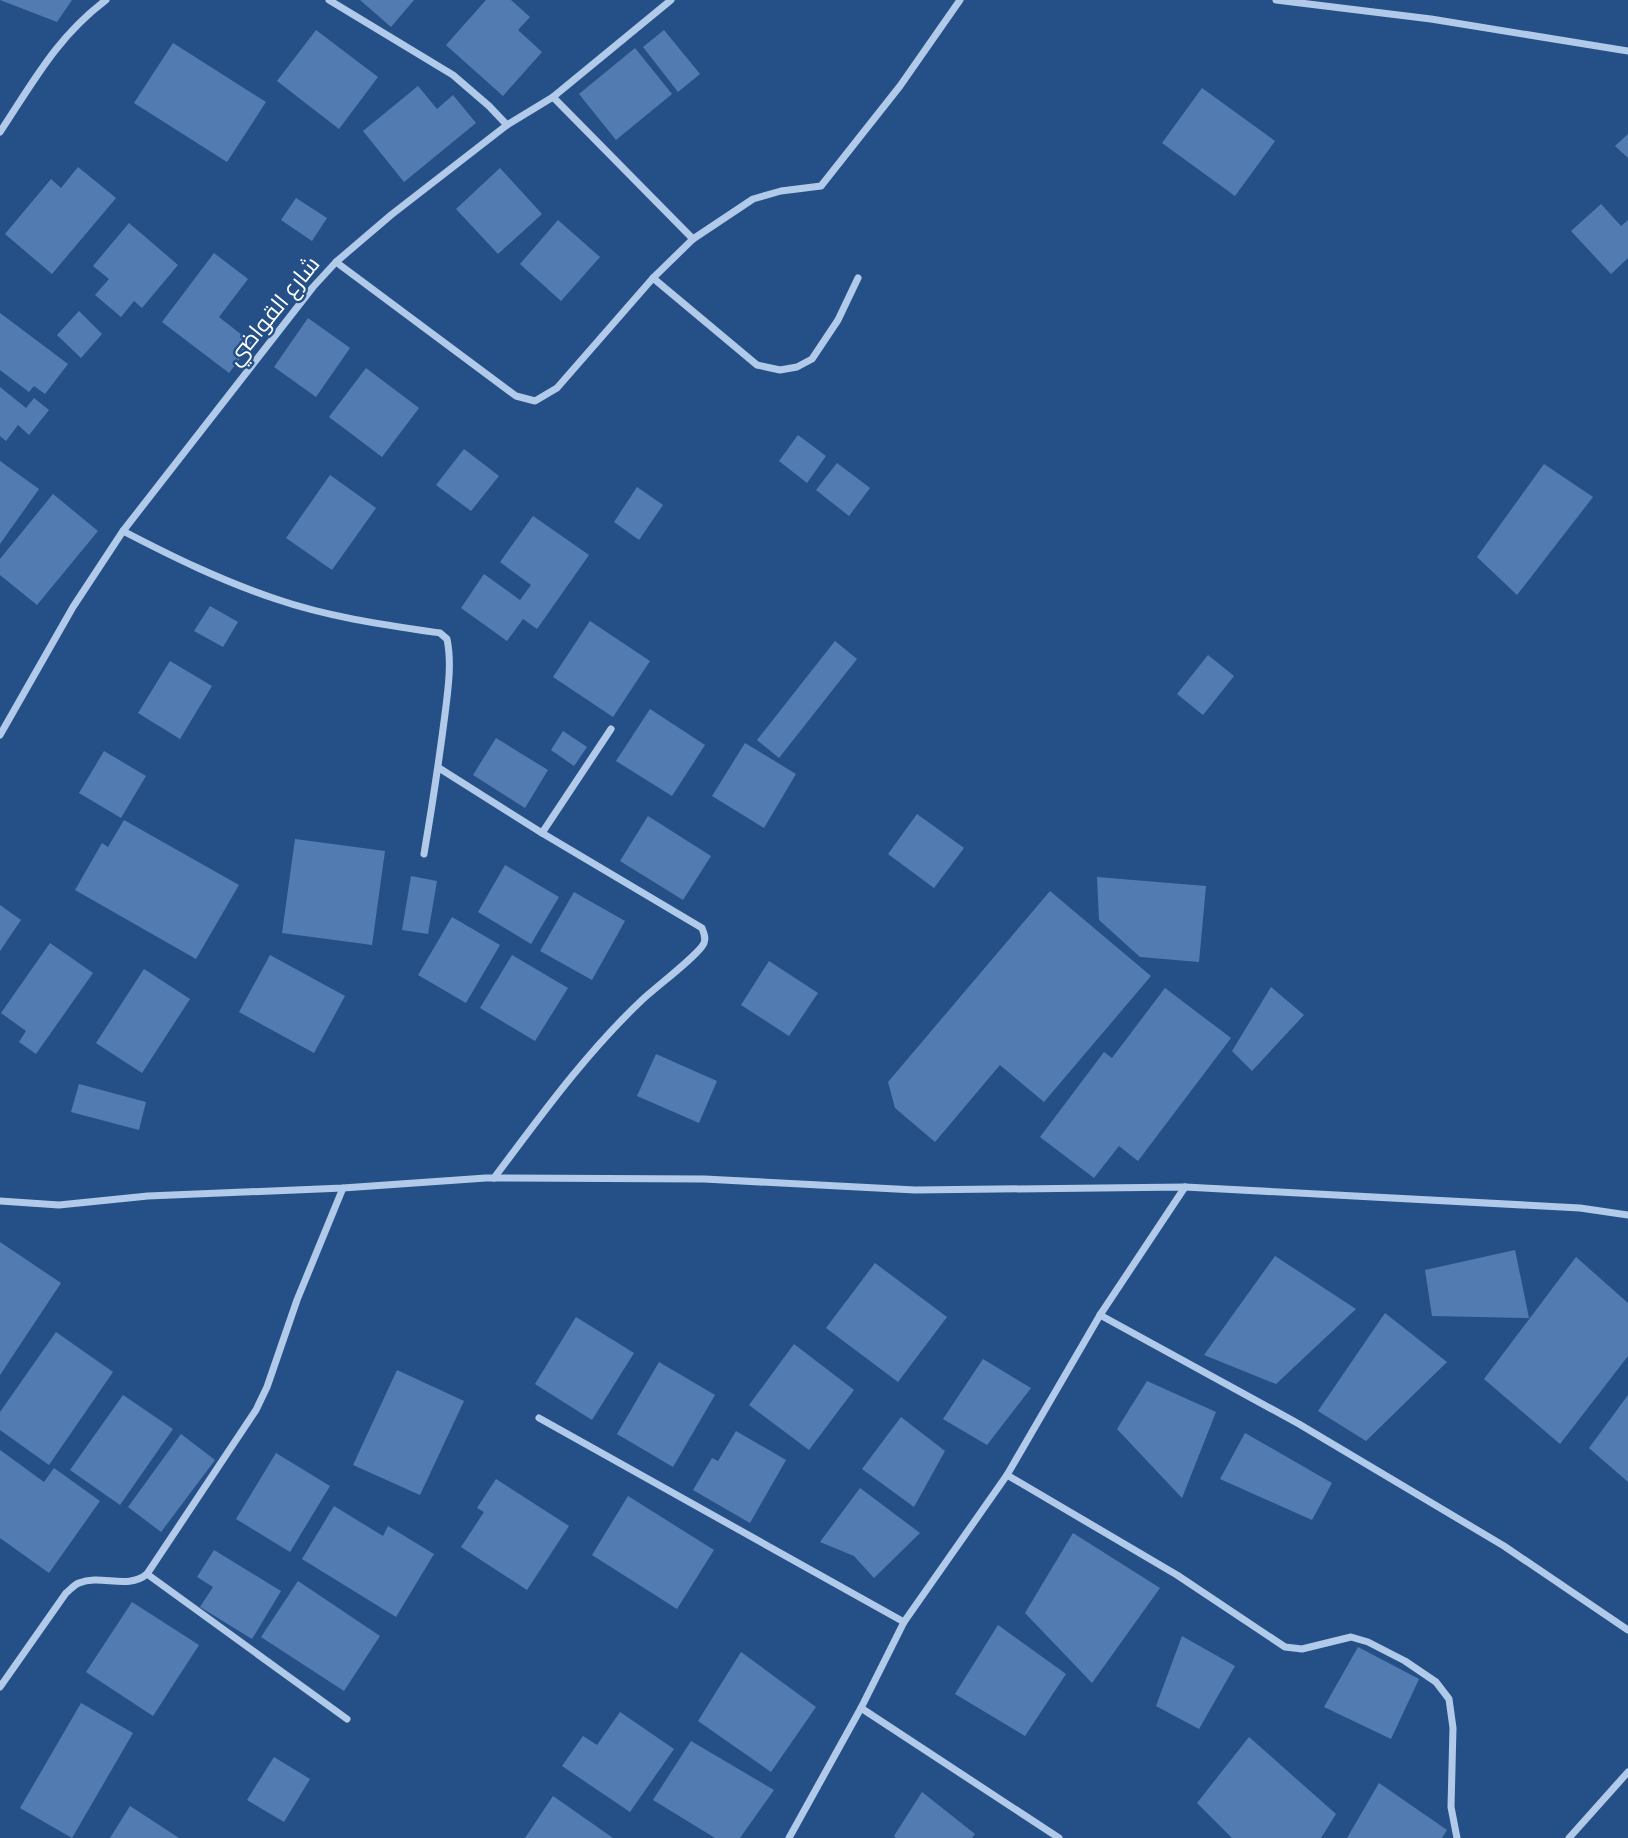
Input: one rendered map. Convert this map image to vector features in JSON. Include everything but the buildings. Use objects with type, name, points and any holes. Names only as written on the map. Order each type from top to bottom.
[{"type":"street","points":[[0,132],[58,44],[70,30],[106,0]]},
{"type":"street","points":[[329,0],[453,75],[507,125]]},
{"type":"street","name":"شارع القواضي","points":[[0,735],[73,607],[123,531],[285,320],[335,262],[507,125],[553,97],[671,0]]},
{"type":"street","points":[[335,262],[516,396],[535,401],[556,388],[653,278],[693,239],[754,199],[781,191],[821,186],[900,86],[960,0]]},
{"type":"street","points":[[1276,0],[1431,19],[1628,51]]},
{"type":"street","points":[[553,97],[693,239]]},
{"type":"street","points":[[653,278],[757,365],[780,370],[797,367],[812,359],[838,320],[858,278]]},
{"type":"street","points":[[123,531],[203,572],[278,600],[319,612],[443,635],[447,639],[450,652],[439,768],[424,854]]},
{"type":"street","points":[[542,833],[611,729]]},
{"type":"street","points":[[439,768],[702,928],[705,934],[704,944],[698,951],[611,1029],[580,1065],[494,1178]]},
{"type":"street","points":[[0,1201],[59,1205],[148,1196],[343,1188],[494,1178],[704,1179],[915,1190],[1185,1187],[1580,1208],[1628,1214]]},
{"type":"street","points":[[789,1838],[861,1708],[904,1622],[1007,1475],[1101,1315],[1185,1187]]},
{"type":"street","points":[[0,1687],[66,1593],[78,1583],[93,1580],[140,1580],[147,1574],[256,1410],[343,1188]]},
{"type":"street","points":[[1101,1315],[1299,1424],[1504,1546],[1628,1630]]},
{"type":"street","points":[[539,1418],[904,1622]]},
{"type":"street","points":[[1007,1475],[1178,1574],[1285,1647],[1302,1649],[1351,1637],[1368,1642],[1405,1661],[1436,1682],[1449,1699],[1454,1728],[1451,1807],[1457,1838]]},
{"type":"street","points":[[147,1574],[347,1719]]},
{"type":"street","points":[[861,1708],[1059,1838]]},
{"type":"street","points":[[1569,1838],[1628,1772]]}]
